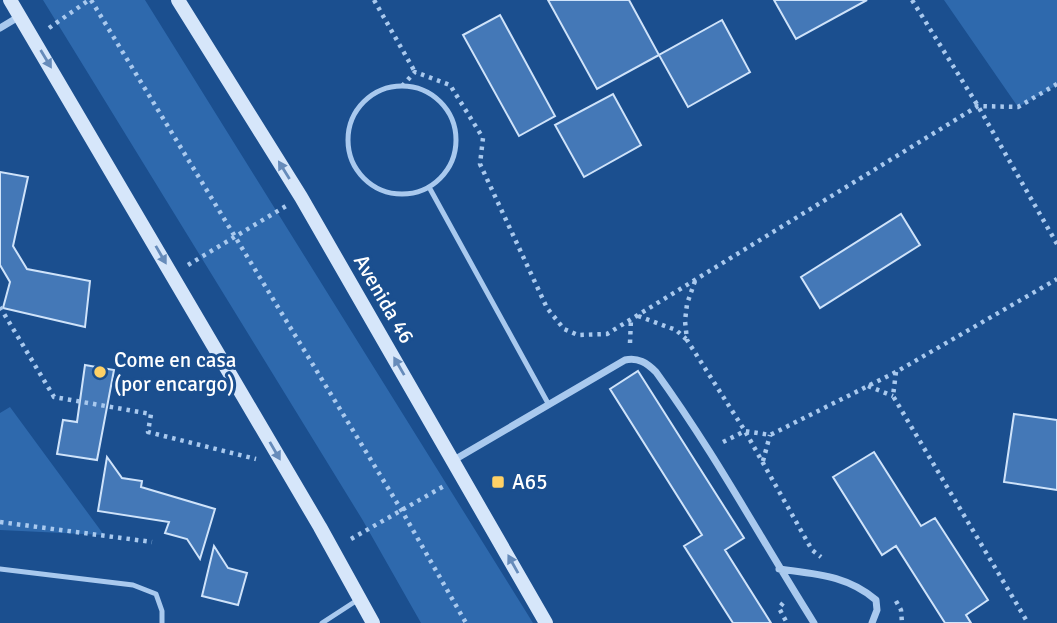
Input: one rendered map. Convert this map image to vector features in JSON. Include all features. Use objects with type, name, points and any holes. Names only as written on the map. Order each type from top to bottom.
[{"type":"street","points":[[10,0],[284,466],[373,623]]},
{"type":"street","name":"Avenida 46","points":[[178,0],[301,197],[546,623]]},
{"type":"street","points":[[0,28],[20,16]]},
{"type":"street","points":[[454,460],[625,360],[633,358],[646,363],[656,372],[710,449],[779,569],[814,623]]},
{"type":"street","points":[[779,569],[849,581],[876,600],[877,610],[872,623]]},
{"type":"lane","points":[[402,86],[419,89],[435,97],[447,110],[454,127],[456,144],[452,162],[443,176],[429,187],[412,194],[394,194],[377,189],[362,178],[352,163],[348,145],[348,128],[356,111],[368,98],[384,89],[402,86]]},
{"type":"lane","points":[[429,187],[549,405]]},
{"type":"lane","points":[[0,569],[133,585],[156,594],[162,611],[162,623]]},
{"type":"lane","points":[[322,623],[359,599]]},
{"type":"path","points":[[34,38],[90,0],[402,510],[466,623]]},
{"type":"path","points":[[374,0],[415,72],[450,85],[483,138],[480,164],[547,308],[564,329],[578,335],[607,334],[978,106],[1018,107],[1057,84]]},
{"type":"path","points":[[912,0],[978,106],[1057,244]]},
{"type":"path","points":[[402,86],[415,72]]},
{"type":"path","points":[[172,275],[301,197]]},
{"type":"path","points":[[687,340],[687,304],[696,279]]},
{"type":"path","points":[[710,449],[745,431],[770,435],[896,373],[1057,279]]},
{"type":"path","points":[[0,307],[54,397],[151,414],[149,432],[284,466]]},
{"type":"path","points":[[637,316],[676,330],[687,340],[763,461],[812,550],[830,566]]},
{"type":"path","points":[[631,319],[630,346],[633,358]]},
{"type":"path","points":[[893,396],[896,373]]},
{"type":"path","points":[[869,386],[893,396],[1028,623]]},
{"type":"path","points":[[763,461],[770,435]]},
{"type":"path","points":[[332,550],[463,476]]},
{"type":"path","points":[[0,522],[152,542]]},
{"type":"path","points":[[889,594],[901,610],[902,623]]},
{"type":"shaded area","points":[[43,0],[145,0],[533,623],[421,623],[362,519]]},
{"type":"shaded area","points":[[944,0],[1057,0],[1057,85],[1018,107]]},
{"type":"shaded area","points":[[10,407],[104,535],[0,530],[0,413]]},
{"type":"building","points":[[548,0],[629,0],[659,55],[597,89]]},
{"type":"building","points":[[774,0],[867,0],[796,39]]},
{"type":"building","points":[[500,15],[555,116],[519,136],[463,35]]},
{"type":"building","points":[[722,20],[750,72],[688,107],[659,55]]},
{"type":"building","points":[[613,94],[641,145],[584,177],[555,125]]},
{"type":"building","points":[[0,172],[28,177],[13,246],[27,269],[90,281],[85,327],[3,308],[10,282],[0,265]]},
{"type":"building","points":[[901,214],[920,245],[820,308],[801,277]]},
{"type":"building","points":[[85,365],[114,370],[97,460],[57,454],[63,420],[77,422]]},
{"type":"building","points":[[638,371],[744,538],[725,550],[771,623],[733,623],[684,546],[702,535],[610,389]]},
{"type":"building","points":[[1014,414],[1057,420],[1057,490],[1004,482]]},
{"type":"building","points":[[874,452],[921,526],[935,518],[988,600],[966,615],[971,623],[945,623],[896,546],[882,555],[833,477]]},
{"type":"building","points":[[107,457],[122,478],[142,481],[141,487],[215,509],[200,559],[187,539],[165,533],[169,522],[98,511]]},
{"type":"building","points":[[214,546],[228,568],[247,573],[238,605],[202,596]]},
{"type":"place","name":"Come en casa (por encargo)","points":[[100,372]]},
{"type":"place","name":"A65","points":[[498,482]]}]
